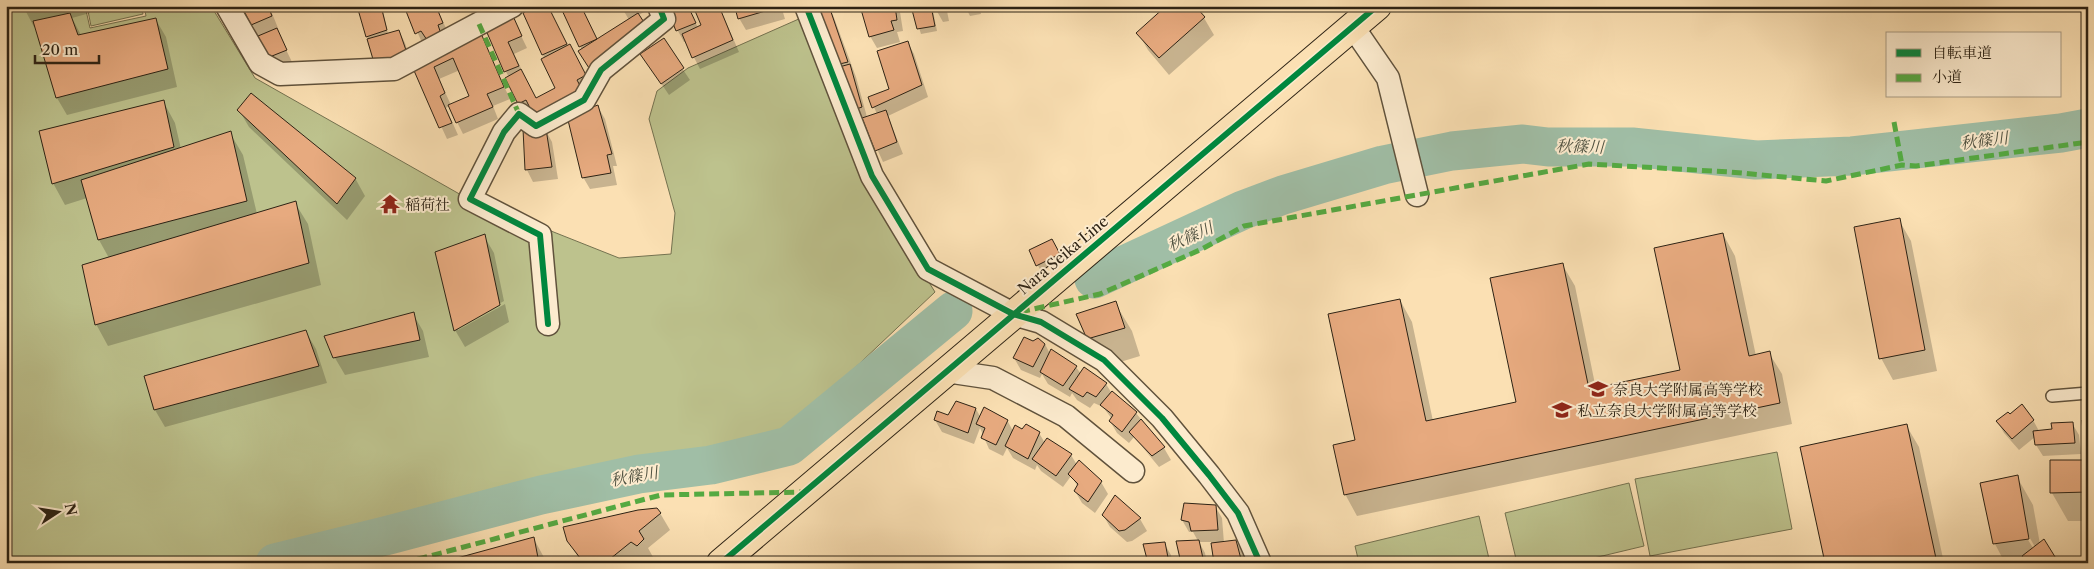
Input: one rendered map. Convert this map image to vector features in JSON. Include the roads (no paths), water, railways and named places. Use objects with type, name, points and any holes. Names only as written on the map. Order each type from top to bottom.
[{"type":"main road","name":"Nara Seika Line","points":[[721,563],[1377,6]]},
{"type":"street","points":[[227,6],[260,63],[280,74],[394,69],[512,6]]},
{"type":"street","points":[[548,324],[540,235],[470,199],[504,132],[519,114],[536,126],[584,100],[601,70],[664,19],[659,6]]},
{"type":"street","points":[[806,6],[872,176],[928,269],[1012,314],[1041,322],[1104,360],[1162,418],[1238,513],[1260,563]]},
{"type":"street","points":[[1353,27],[1388,78],[1415,188]]},
{"type":"street","points":[[946,371],[993,378],[1066,416],[1133,471]]},
{"type":"lane","points":[[2052,396],[2088,393]]},
{"type":"waterway","name":"秋篠川","points":[[1094,279],[1243,210],[1283,195],[1383,165],[1452,151],[1523,144],[1548,147],[1632,147],[1756,160],[1852,156],[2061,133],[2088,128]]},
{"type":"waterway","name":"秋篠川","points":[[275,563],[541,495],[639,474],[711,465],[789,446],[953,311]]},
{"type":"place","name":"稲荷社","points":[[390,204]]},
{"type":"place","name":"奈良大学附属高等学校","points":[[1598,389]]},
{"type":"place","name":"私立奈良大学附属高等学校","points":[[1562,410]]}]
